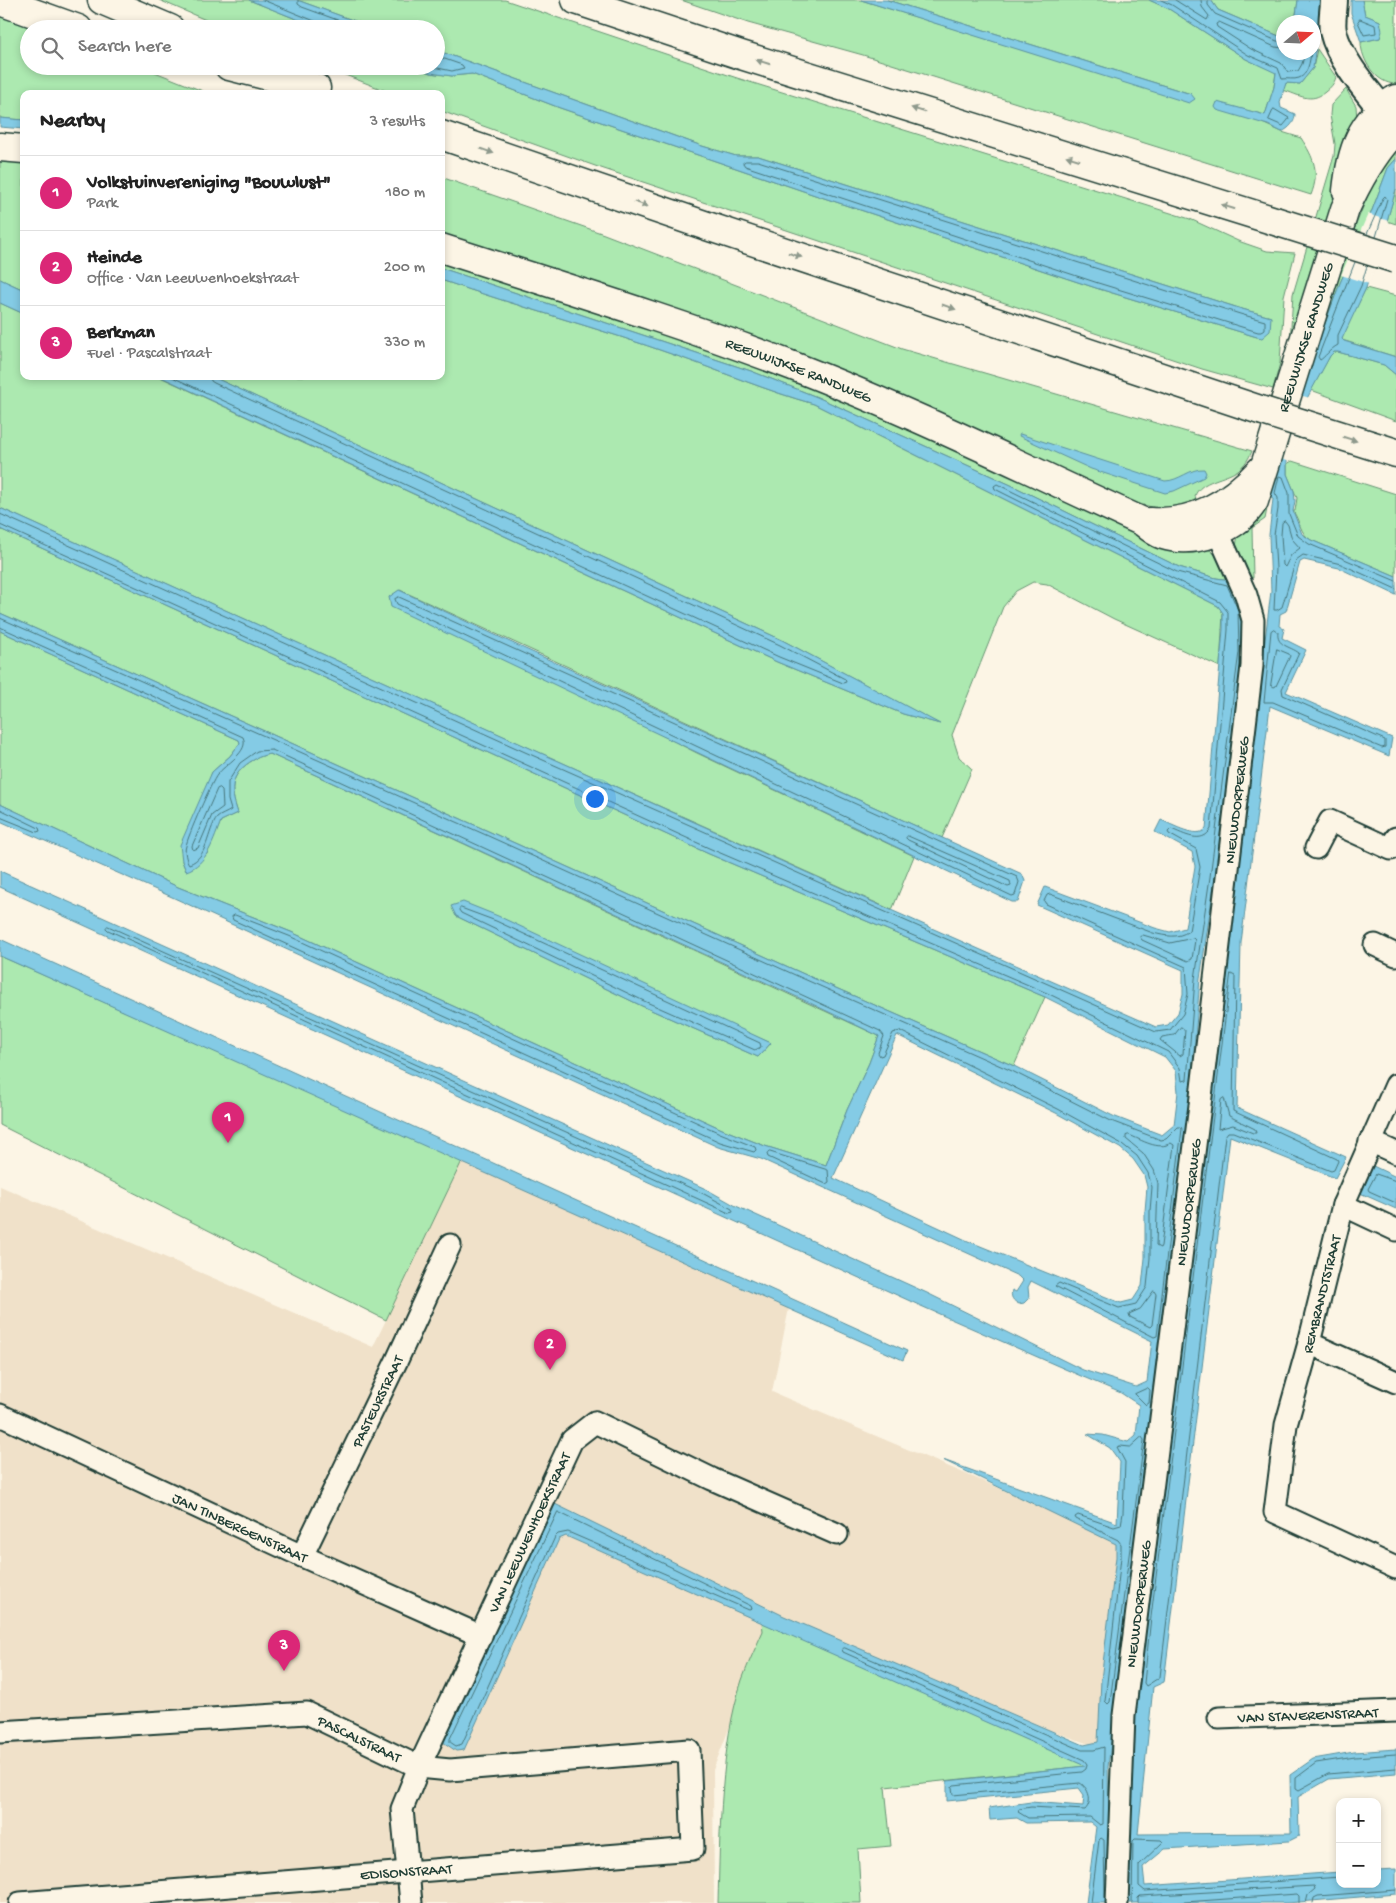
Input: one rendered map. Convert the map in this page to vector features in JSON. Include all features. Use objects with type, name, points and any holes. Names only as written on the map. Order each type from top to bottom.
[{"type":"main road","points":[[102,0],[149,20]]},
{"type":"main road","points":[[576,0],[822,80],[1396,259]]},
{"type":"main road","points":[[0,1],[53,20]]},
{"type":"main road","points":[[263,75],[320,90]]},
{"type":"main road","points":[[284,75],[321,90]]},
{"type":"main road","name":"REEUWIJKSE RANDWEG","points":[[445,249],[714,337],[796,367],[860,393],[1143,522],[1213,521],[1265,466],[1345,209],[1350,164],[1354,149],[1365,129],[1393,116]]},
{"type":"main road","points":[[445,136],[680,217],[1260,410],[1396,453]]},
{"type":"main road","points":[[0,147],[20,149]]},
{"type":"street","points":[[1334,0],[1332,29],[1340,48],[1355,73],[1393,116]]},
{"type":"street","name":"NIEUWDORPERWEG","points":[[1118,1903],[1124,1715],[1252,666],[1253,620],[1246,596],[1213,521]]},
{"type":"street","points":[[1316,848],[1330,821],[1391,849],[1396,838]]},
{"type":"street","points":[[1375,945],[1396,955]]},
{"type":"street","name":"REMBRANDTSTRAAT","points":[[1396,1085],[1343,1205],[1309,1343],[1286,1425],[1275,1512],[1396,1568]]},
{"type":"street","points":[[1370,1141],[1396,1153]]},
{"type":"street","points":[[1343,1205],[1396,1230]]},
{"type":"street","name":"PASTEURSTRAAT","points":[[302,1556],[397,1360],[450,1245]]},
{"type":"street","points":[[1309,1343],[1396,1382]]},
{"type":"street","name":"JAN TINBERGENSTRAAT","points":[[0,1415],[302,1556],[481,1636]]},
{"type":"street","name":"VAN LEEUWENHOEKSTRAAT","points":[[411,1903],[402,1809],[419,1767],[572,1440],[595,1422],[712,1479],[837,1534]]},
{"type":"street","name":"VAN STAVERENSTRAAT","points":[[1219,1718],[1396,1711]]},
{"type":"street","name":"PASCALSTRAAT","points":[[0,1732],[306,1714],[419,1767],[450,1770],[689,1750]]},
{"type":"street","name":"EDISONSTRAAT","points":[[20,1903],[693,1849],[689,1750]]},
{"type":"shaded area","points":[[462,1161],[789,1308],[772,1392],[1129,1543],[1114,1753],[768,1629],[713,1770],[714,1903],[0,1903],[0,1186],[373,1347]]},
{"type":"green space","points":[[159,0],[249,0],[299,20],[206,20]]},
{"type":"green space","points":[[297,0],[505,0],[737,78],[1190,219],[1238,241],[1267,251],[1295,253],[1284,296],[1280,363],[1273,389],[1202,369],[598,167],[445,112],[445,90],[384,90],[345,75],[452,76],[472,74],[560,108],[815,195],[1096,288],[1257,337],[1271,317],[758,156],[736,156],[702,146],[445,53],[445,20],[352,20]]},
{"type":"green space","points":[[681,0],[861,0],[1032,53],[1191,94],[887,0],[1149,0],[1169,9],[1246,59],[1276,72],[1274,87],[1265,115],[1218,103],[1282,132],[1301,138],[1314,165],[1314,187],[1311,195],[863,55],[748,23]]},
{"type":"green space","points":[[1211,0],[1298,0],[1296,15],[1276,15],[1276,35],[1218,10]]},
{"type":"green space","points":[[1362,0],[1396,0],[1396,84],[1382,80],[1376,75],[1371,70],[1364,56],[1361,42],[1380,38],[1380,21],[1365,15]]},
{"type":"green space","points":[[0,13],[20,21],[20,75],[162,75],[200,90],[20,90],[20,120],[0,118]]},
{"type":"green space","points":[[1321,55],[1336,77],[1332,85],[1320,96],[1310,98],[1283,90],[1286,83],[1300,84],[1313,68],[1315,60],[1321,60]]},
{"type":"green space","points":[[1346,89],[1356,106],[1357,120],[1339,178],[1316,272],[1289,360],[1293,294],[1334,156],[1335,144],[1330,115],[1331,105]]},
{"type":"green space","points":[[1396,140],[1396,159],[1388,168],[1371,213],[1340,283],[1301,389],[1333,282],[1367,197]]},
{"type":"green space","points":[[0,157],[20,160],[20,288],[0,279]]},
{"type":"green space","points":[[445,178],[604,234],[902,349],[1252,451],[1243,466],[1238,470],[1202,486],[1195,496],[1199,507],[1170,511],[1125,501],[445,239]]},
{"type":"green space","points":[[1396,189],[1396,224],[1387,221]]},
{"type":"green space","points":[[445,259],[811,385],[1205,546],[1223,561],[1231,580],[1216,578],[1179,567],[1011,485],[817,397],[751,371],[445,269]]},
{"type":"green space","points":[[445,281],[648,346],[814,404],[1218,606],[1223,613],[1220,667],[1114,619],[1047,584],[1033,582],[1016,591],[1003,607],[952,735],[959,757],[972,769],[942,838],[400,590],[389,597],[697,753],[914,856],[892,910],[0,508],[0,303],[20,312],[20,380],[167,380],[777,662],[903,714],[937,723],[782,640],[220,380],[445,380]]},
{"type":"green space","points":[[1366,288],[1396,296],[1396,357],[1342,340],[1342,336]]},
{"type":"green space","points":[[1334,352],[1384,365],[1396,375],[1396,421],[1311,390]]},
{"type":"green space","points":[[1292,461],[1396,494],[1396,576],[1307,537],[1302,531],[1293,511],[1295,511],[1297,498],[1287,474],[1287,464]]},
{"type":"green space","points":[[1273,478],[1265,519],[1252,528],[1253,578],[1246,577],[1236,547],[1238,534]]},
{"type":"green space","points":[[0,529],[709,854],[1045,997],[1014,1066],[806,975],[0,613]]},
{"type":"green space","points":[[0,631],[239,740],[240,743],[230,756],[212,772],[182,861],[186,871],[207,854],[221,821],[238,813],[233,789],[237,774],[258,757],[270,754],[879,1036],[826,1165],[765,1146],[722,1129],[291,932],[178,887],[0,804]],"holes":[[[452,906],[771,1043],[758,1057],[642,1006],[456,916]]]},
{"type":"green space","points":[[0,956],[462,1161],[386,1320],[0,1125]]},
{"type":"green space","points":[[762,1622],[1086,1766],[885,1787],[891,1846],[858,1849],[861,1903],[718,1903],[722,1790],[729,1733],[742,1680],[763,1631]]},
{"type":"water","points":[[249,0],[297,0],[352,20],[299,20]]},
{"type":"water","points":[[861,0],[887,0],[1191,94],[1195,99],[1189,103]]},
{"type":"water","points":[[1149,0],[1211,0],[1218,10],[1276,35],[1276,60],[1314,60],[1313,68],[1300,84],[1286,83],[1280,102],[1281,108],[1295,114],[1291,125],[1282,132],[1268,125],[1217,110],[1215,107],[1217,102],[1265,115],[1274,87],[1276,73],[1246,59],[1169,9]]},
{"type":"water","points":[[1298,0],[1322,0],[1320,15],[1296,15]]},
{"type":"water","points":[[1351,0],[1362,0],[1365,15],[1380,21],[1382,31],[1380,38],[1361,42],[1351,13]]},
{"type":"water","points":[[445,53],[702,146],[736,156],[758,156],[1271,317],[1270,331],[1262,338],[1257,337],[1096,288],[560,108],[472,74],[445,75]]},
{"type":"water","points":[[0,118],[20,120],[20,129],[0,127]]},
{"type":"water","points":[[1396,159],[1396,189],[1366,288],[1342,339],[1396,357],[1396,375],[1384,365],[1334,352],[1304,404],[1287,457],[1287,474],[1294,491],[1293,511],[1302,534],[1311,540],[1396,576],[1396,595],[1339,568],[1304,560],[1300,562],[1286,611],[1280,614],[1279,626],[1284,629],[1282,638],[1306,650],[1286,692],[1392,738],[1389,756],[1270,706],[1241,943],[1237,1108],[1346,1157],[1335,1178],[1230,1136],[1164,1682],[1153,1687],[1138,1834],[1291,1833],[1290,1775],[1313,1759],[1354,1752],[1396,1749],[1396,1773],[1329,1779],[1298,1797],[1299,1836],[1289,1841],[1165,1849],[1143,1867],[1145,1886],[1336,1872],[1336,1888],[1381,1888],[1381,1870],[1396,1869],[1396,1894],[1287,1903],[1128,1903],[1126,1898],[1130,1770],[1146,1617],[1271,591],[1269,535],[1273,499],[1269,497],[1301,389],[1340,283],[1371,213],[1388,168]]},
{"type":"water","points":[[445,269],[751,371],[817,397],[1011,485],[1179,567],[1216,578],[1231,580],[1243,609],[1244,652],[1200,979],[1188,1122],[1108,1767],[1110,1903],[1086,1903],[1096,1827],[1090,1822],[1026,1823],[1017,1818],[990,1820],[989,1808],[1031,1802],[1083,1806],[1084,1795],[1079,1788],[947,1801],[947,1781],[1085,1766],[566,1536],[559,1539],[464,1750],[456,1751],[443,1742],[555,1504],[784,1616],[1084,1745],[1098,1742],[1101,1680],[1116,1544],[943,1460],[1117,1523],[1120,1462],[1110,1448],[1087,1434],[1103,1435],[1128,1442],[1136,1435],[1139,1405],[1121,1393],[921,1306],[0,887],[0,871],[706,1189],[736,1206],[927,1293],[1083,1370],[1136,1387],[1147,1382],[1152,1341],[1031,1281],[1028,1287],[1029,1298],[1024,1303],[1019,1304],[1011,1295],[1012,1290],[1016,1292],[1023,1281],[1018,1276],[761,1159],[718,1147],[172,897],[0,821],[0,804],[178,887],[291,932],[722,1129],[765,1146],[826,1165],[879,1036],[270,754],[258,757],[237,774],[233,789],[238,813],[221,821],[209,850],[199,863],[186,871],[182,861],[180,845],[212,772],[230,756],[240,743],[239,740],[0,631],[0,613],[806,975],[1014,1066],[1113,1116],[1162,1135],[1174,1125],[1178,1092],[1176,1071],[1165,1057],[1045,997],[709,854],[0,529],[0,508],[866,899],[1156,1027],[1168,1025],[1178,1013],[1183,994],[1183,970],[1037,905],[1045,887],[1155,928],[1170,932],[1185,928],[1195,866],[1192,852],[1155,832],[1161,820],[1191,832],[1202,832],[1206,829],[1223,629],[1223,613],[1218,606],[814,404],[648,346],[445,281]],"holes":[[[897,1035],[1056,1113],[1120,1148],[1133,1159],[1144,1175],[1147,1187],[1145,1258],[1142,1286],[1133,1300],[1121,1303],[968,1241],[833,1178]]]},
{"type":"water","points":[[0,279],[20,288],[20,312],[0,303]]},
{"type":"water","points":[[168,380],[220,380],[782,640],[940,724],[903,714],[777,662]]},
{"type":"water","points":[[1020,434],[1165,481],[1199,469],[1204,469],[1206,473],[1204,477],[1174,491],[1165,493],[1091,469],[1019,436]]},
{"type":"water","points":[[399,590],[1022,874],[1025,881],[1018,902],[1012,902],[391,607],[389,597]]},
{"type":"water","points":[[463,902],[498,916],[771,1043],[758,1057],[642,1006],[456,916],[451,906]]},
{"type":"water","points":[[0,939],[907,1351],[903,1360],[0,956]]},
{"type":"water","points":[[1373,1166],[1396,1177],[1396,1209],[1360,1193]]},
{"type":"pier","points":[[1368,214],[1389,221],[1369,284],[1341,275]]},
{"type":"pier","points":[[1296,394],[1310,398],[1290,462],[1276,457]]},
{"type":"place","name":"Volkstuinvereniging \"Bouwlust\"","points":[[228,1143]]},
{"type":"place","name":"Heinde","points":[[550,1370]]},
{"type":"place","name":"Berkman","points":[[284,1671]]}]
